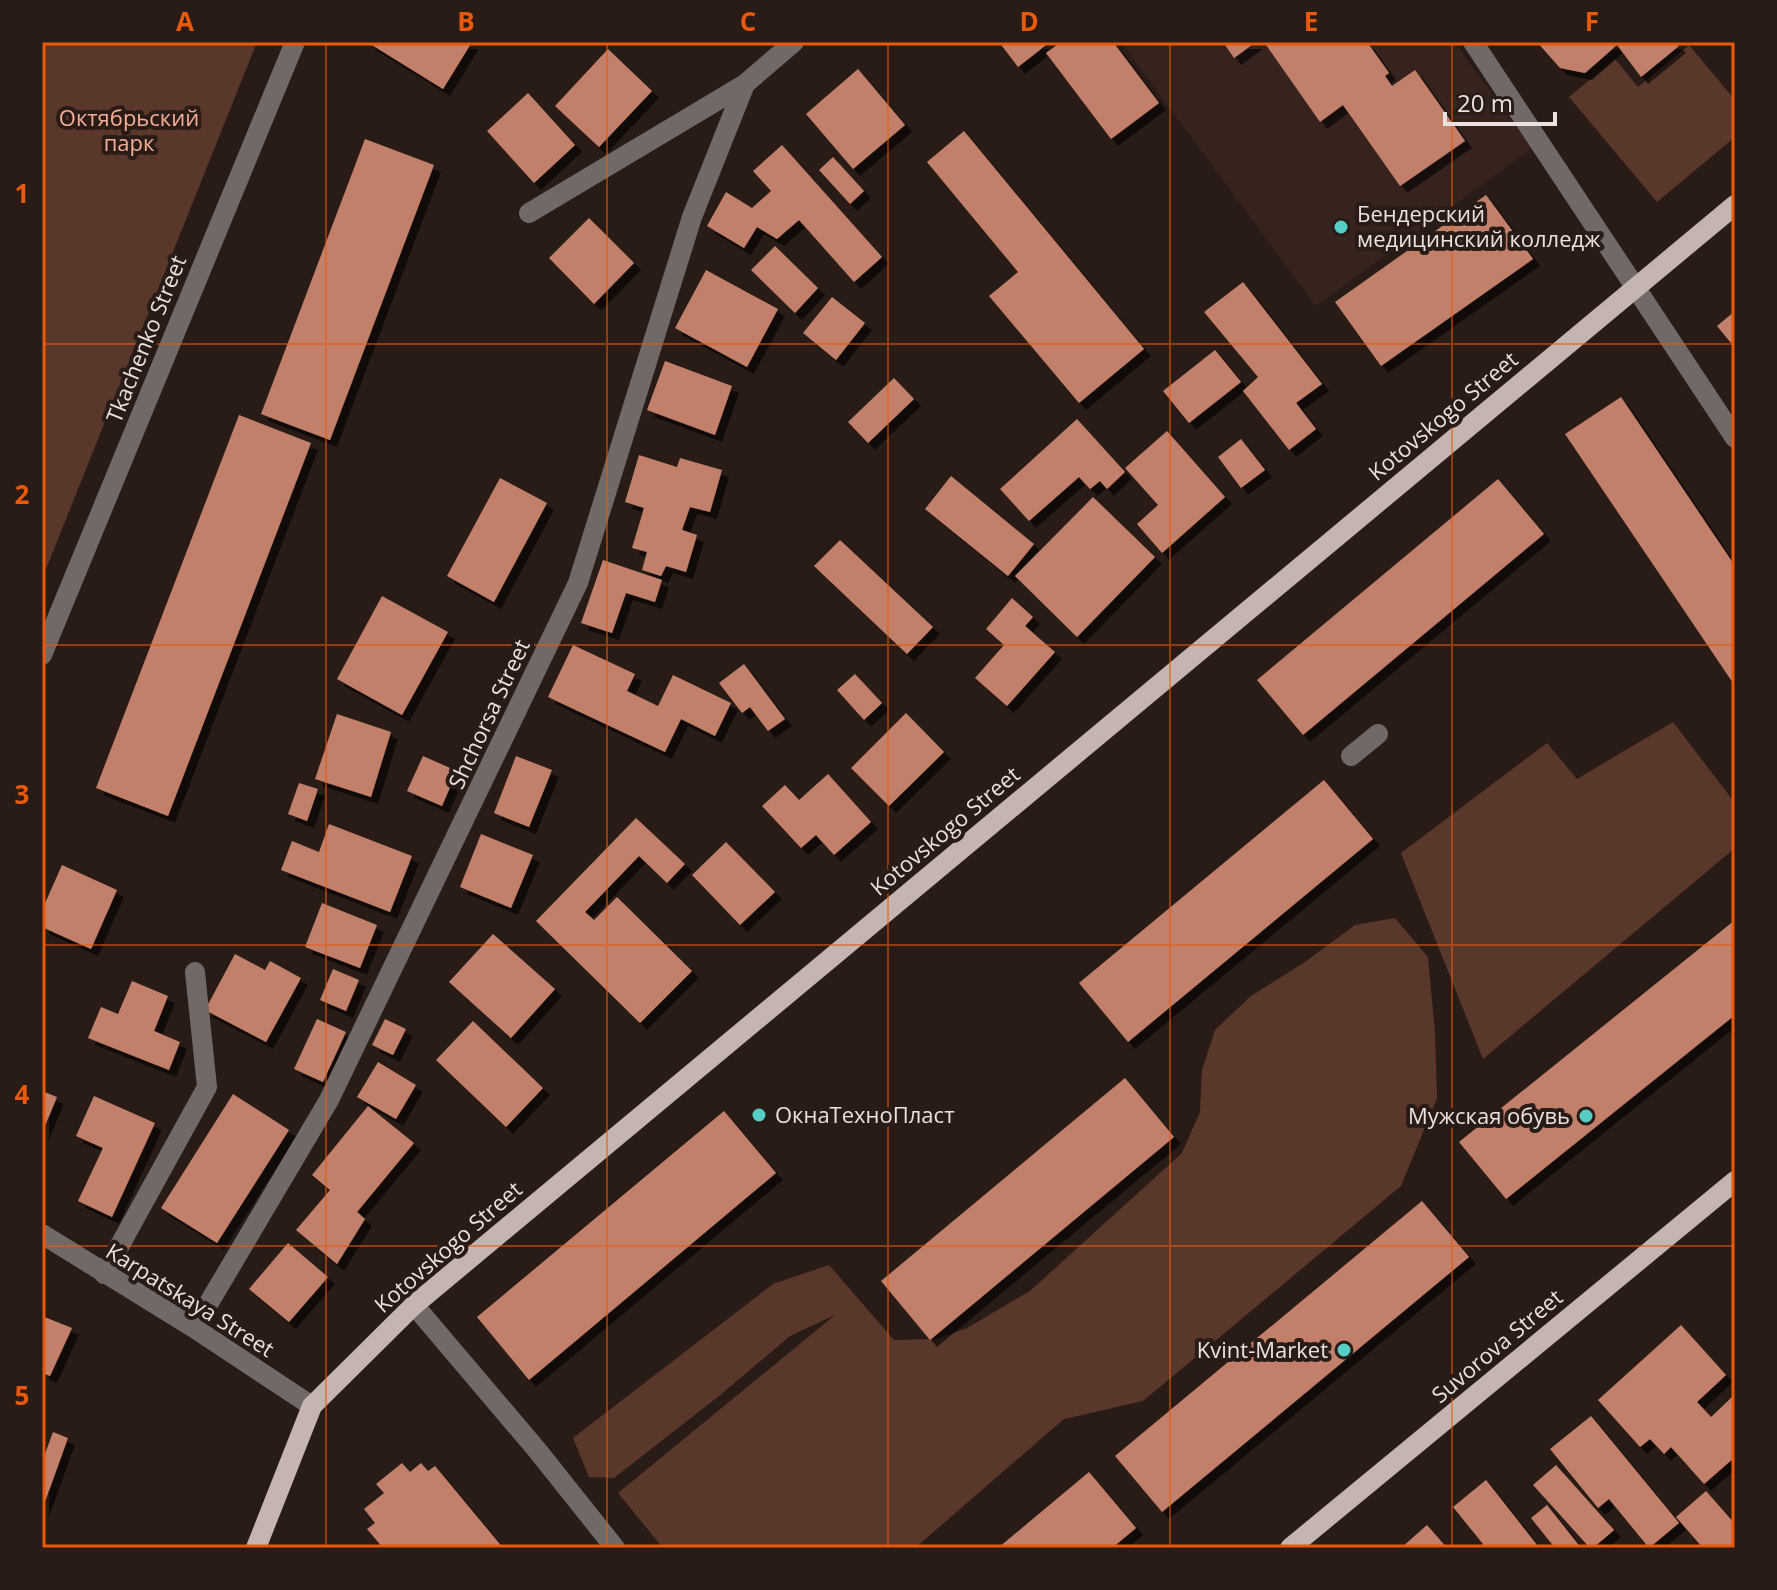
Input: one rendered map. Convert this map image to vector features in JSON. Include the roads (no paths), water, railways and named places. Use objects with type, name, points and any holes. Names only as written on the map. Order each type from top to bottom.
[{"type":"main road","name":"Kotovskogo Street","points":[[256,1548],[312,1406],[414,1305],[1735,205]]},
{"type":"main road","name":"Suvorova Street","points":[[1290,1548],[1735,1181]]},
{"type":"street","name":"Tkachenko Street","points":[[42,655],[295,42]]},
{"type":"street","points":[[529,213],[745,84],[794,42]]},
{"type":"street","points":[[1473,42],[1735,438]]},
{"type":"street","name":"Shchorsa Street","points":[[194,1328],[329,1100],[578,583],[692,217],[745,84]]},
{"type":"street","points":[[1351,756],[1378,734]]},
{"type":"street","points":[[104,1274],[207,1087],[195,972]]},
{"type":"street","name":"Karpatskaya Street","points":[[42,1234],[312,1406]]},
{"type":"street","points":[[414,1305],[615,1548]]},
{"type":"place","name":"Бендерский медицинский колледж","points":[[1341,227]]},
{"type":"place","name":"ОкнаТехноПласт","points":[[759,1115]]},
{"type":"place","name":"Мужская обувь","points":[[1586,1116]]},
{"type":"place","name":"Kvint-Market","points":[[1344,1350]]},
{"type":"park label","name":"Октябрьский парк","points":[[129,130]]}]
